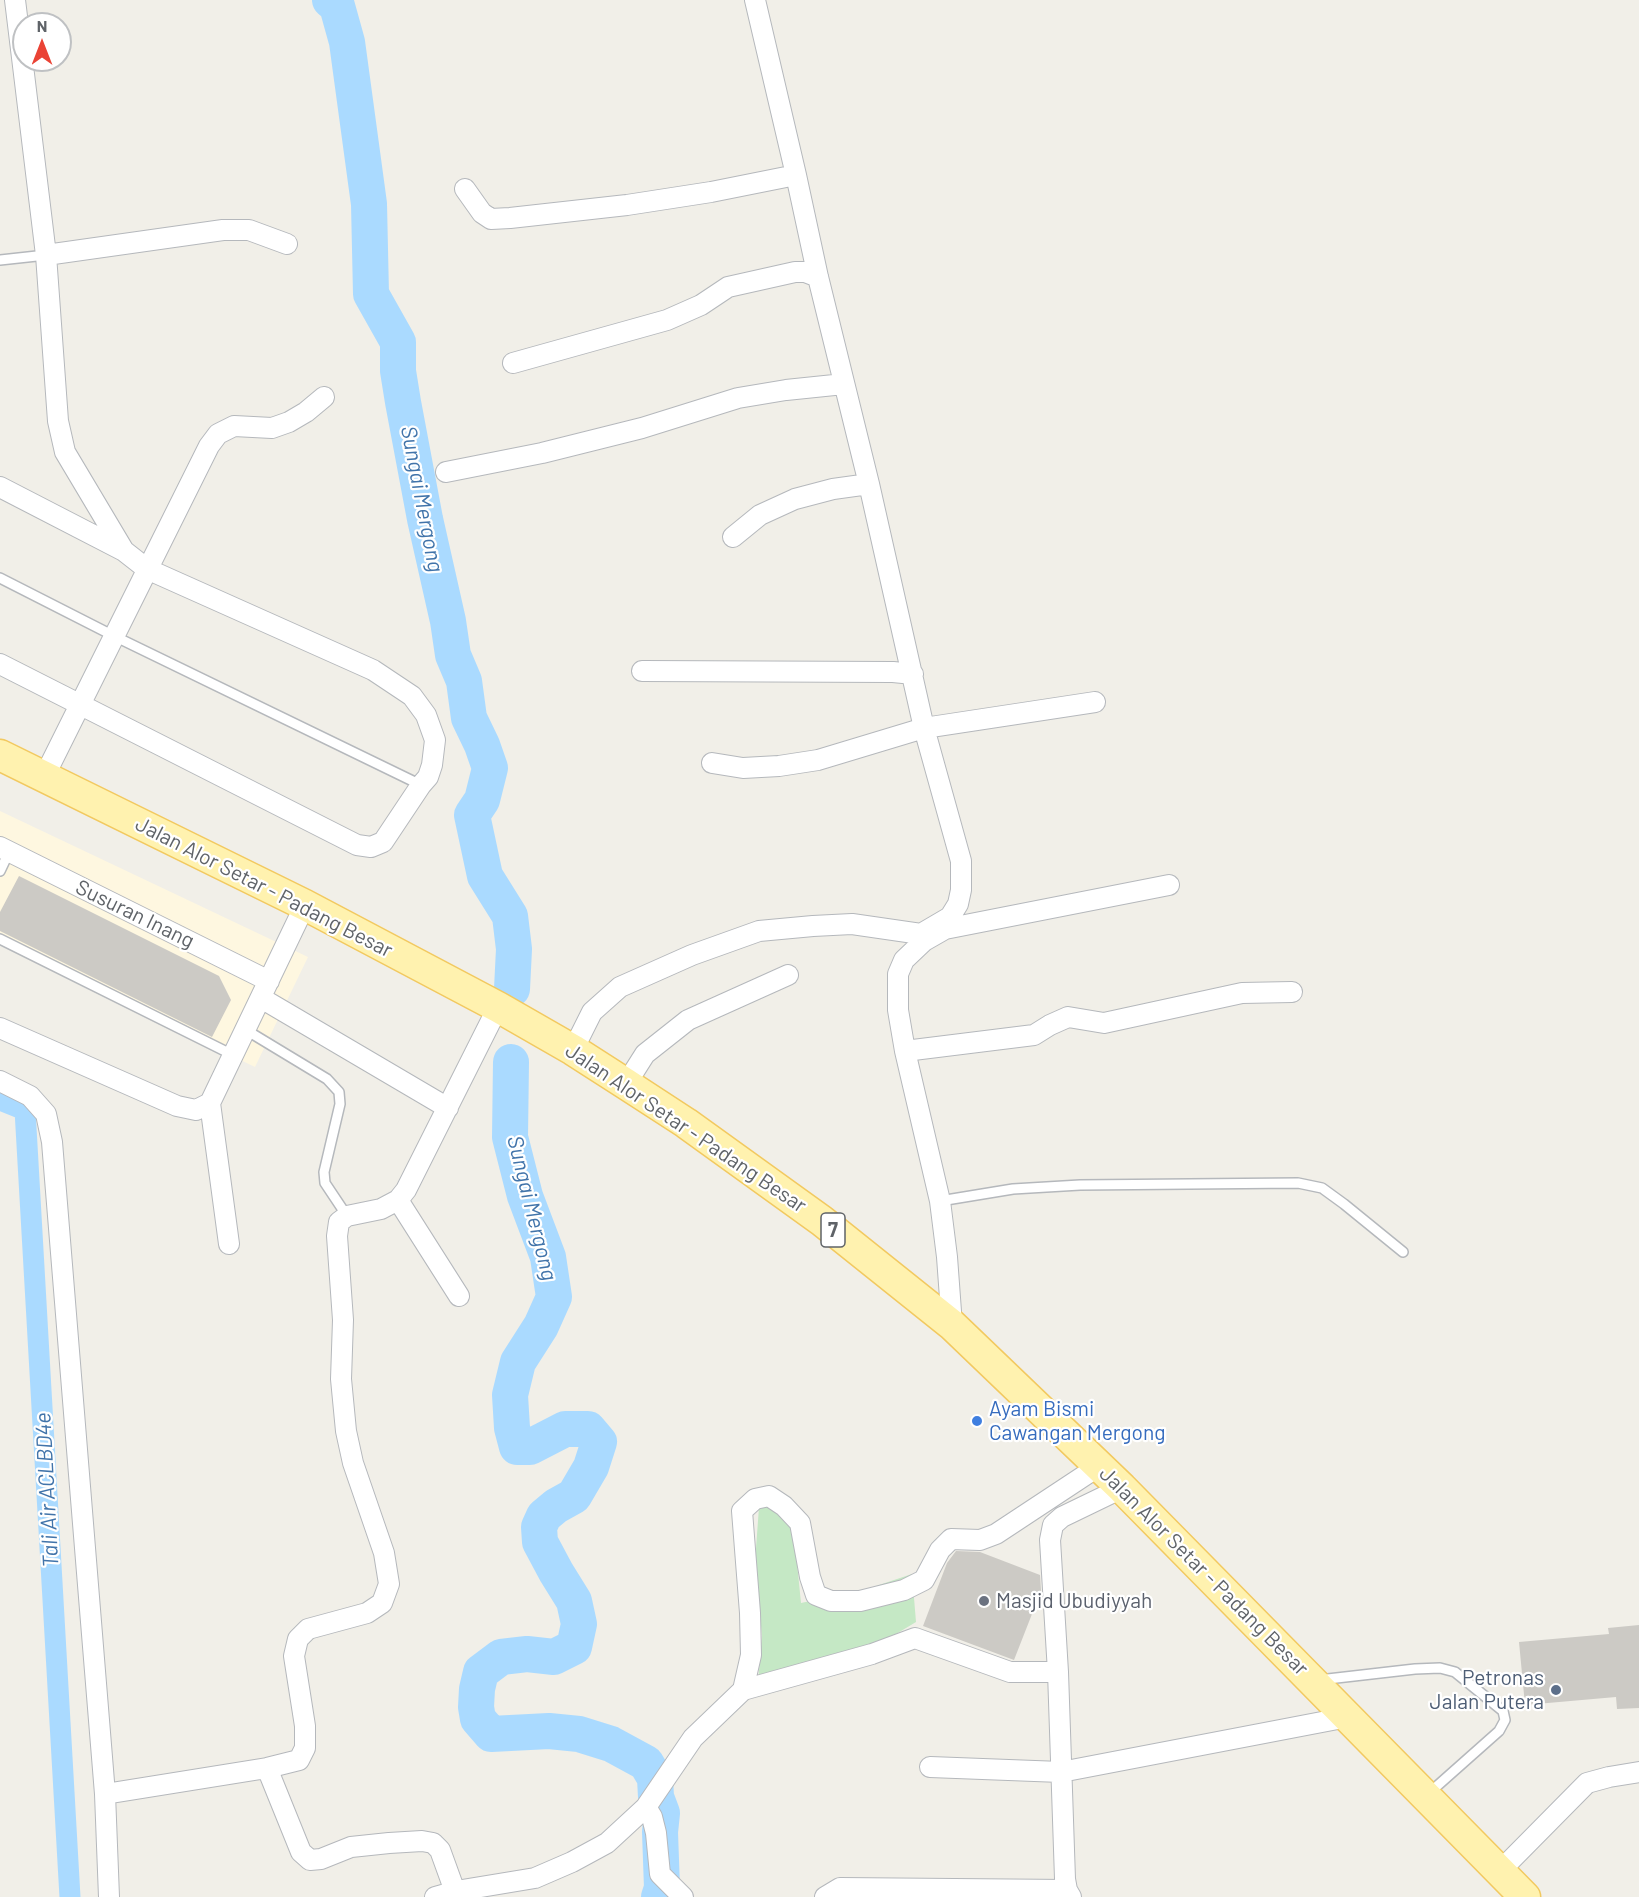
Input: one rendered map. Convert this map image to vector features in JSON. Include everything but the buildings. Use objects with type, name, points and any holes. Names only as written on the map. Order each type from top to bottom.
[{"type":"main road","name":"Jalan Alor Setar - Padang Besar","points":[[0,755],[305,906],[498,1007],[573,1050],[686,1123],[822,1221],[952,1325],[1122,1488],[1525,1897]]},
{"type":"street","points":[[15,0],[46,255],[58,421],[65,452],[124,552]]},
{"type":"street","points":[[754,0],[869,484],[924,728],[961,861],[961,890],[958,904],[950,917],[921,934],[898,974],[898,1010],[905,1051],[940,1201],[952,1325]]},
{"type":"street","points":[[465,189],[483,213],[491,219],[501,219],[627,205],[711,192],[796,175]]},
{"type":"street","points":[[46,255],[223,230],[249,230],[287,244]]},
{"type":"street","points":[[513,363],[667,320],[701,305],[728,287],[795,272],[806,272],[818,277]]},
{"type":"street","points":[[446,472],[642,428],[738,398],[844,384]]},
{"type":"street","points":[[44,777],[209,446],[218,434],[234,426],[272,428],[289,422],[324,397]]},
{"type":"street","points":[[733,537],[760,514],[795,499],[833,489],[869,484]]},
{"type":"street","points":[[0,487],[124,552],[147,569],[373,670],[412,696],[426,715],[435,740],[430,771],[383,842],[371,847],[357,845],[0,664]]},
{"type":"street","points":[[642,671],[913,674]]},
{"type":"street","points":[[712,763],[742,768],[818,760],[924,728],[1095,702]]},
{"type":"street","name":"Susuran Inang","points":[[5,849],[265,989],[447,1108]]},
{"type":"street","points":[[904,960],[924,941],[945,929],[1169,885]]},
{"type":"street","points":[[229,1244],[210,1103],[305,906]]},
{"type":"street","points":[[573,1050],[592,1012],[620,987],[692,955],[759,932],[852,924],[921,934]]},
{"type":"street","points":[[626,1084],[645,1054],[688,1020],[788,975]]},
{"type":"street","points":[[905,1051],[1034,1035],[1068,1017],[1104,1023],[1242,993],[1292,992]]},
{"type":"street","points":[[105,1794],[267,1768],[299,1760],[305,1748],[305,1726],[294,1656],[298,1639],[308,1629],[367,1613],[382,1604],[389,1584],[384,1553],[353,1463],[345,1421],[341,1378],[343,1320],[337,1236],[339,1222],[347,1216],[381,1209],[398,1200],[406,1190],[498,1007]]},
{"type":"street","points":[[0,1028],[177,1106],[196,1110],[210,1103]]},
{"type":"street","points":[[0,1081],[30,1096],[46,1114],[52,1142],[105,1794],[109,1897]]},
{"type":"street","points":[[398,1200],[459,1296]]},
{"type":"street","points":[[743,1690],[751,1655],[742,1511],[755,1499],[769,1496],[784,1506],[800,1523],[816,1596],[831,1601],[860,1601],[904,1590],[924,1580],[940,1550],[951,1539],[980,1540],[996,1534],[1099,1466]]},
{"type":"street","points":[[825,1897],[840,1888],[1069,1893],[1050,1540],[1053,1525],[1062,1517],[1122,1488]]},
{"type":"street","points":[[435,1897],[535,1878],[607,1843],[649,1804],[693,1738],[743,1690],[872,1654],[915,1638],[1010,1672],[1058,1672]]},
{"type":"street","points":[[930,1767],[1061,1772],[1348,1717]]},
{"type":"street","points":[[267,1768],[301,1852],[310,1860],[321,1859],[351,1847],[422,1841],[433,1843],[440,1850],[456,1894]]},
{"type":"street","points":[[1500,1871],[1570,1798],[1587,1784],[1609,1777],[1639,1772]]},
{"type":"street","points":[[649,1804],[656,1833],[660,1874],[679,1893]]},
{"type":"lane","points":[[0,260],[46,255]]},
{"type":"lane","points":[[0,578],[421,785]]},
{"type":"lane","points":[[0,871],[5,849]]},
{"type":"lane","points":[[0,939],[233,1055]]},
{"type":"lane","points":[[246,1030],[327,1079],[339,1092],[340,1104],[324,1172],[325,1183],[347,1216]]},
{"type":"lane","points":[[940,1201],[1013,1189],[1080,1185],[1298,1183],[1322,1188],[1403,1252]]},
{"type":"lane","points":[[1314,1681],[1440,1668],[1455,1672],[1503,1711],[1505,1720],[1499,1731],[1427,1796]]},
{"type":"shaded area","points":[[0,811],[308,957],[255,1067],[0,945]]},
{"type":"green space","points":[[775,1503],[796,1521],[796,1553],[801,1603],[867,1589],[912,1574],[916,1622],[886,1640],[758,1682],[762,1636],[755,1562],[759,1507]]},
{"type":"waterway","name":"Sungai Mergong","points":[[330,0],[337,6],[347,42],[369,204],[371,294],[398,342],[398,371],[403,402],[453,655],[464,681],[469,718],[490,768],[482,800],[472,815],[485,876],[510,916],[514,949],[512,989]]},
{"type":"waterway","name":"Sungai Mergong","points":[[511,1062],[510,1137],[525,1196],[548,1257],[554,1297],[541,1326],[518,1362],[510,1395],[512,1428],[517,1447],[530,1447],[565,1429],[588,1429],[599,1442],[591,1467],[574,1496],[544,1516],[539,1527],[540,1542],[574,1601],[579,1624],[574,1647],[554,1657],[527,1654],[501,1657],[481,1672],[477,1689],[478,1719],[491,1734],[549,1731],[579,1734],[611,1744],[646,1763],[655,1778],[656,1797],[662,1813],[660,1832],[662,1888],[659,1897]]},
{"type":"waterway","name":"Tali Air ACLBD4e","points":[[0,1100],[25,1110],[70,1897]]},
{"type":"place","name":"Ayam Bismi Cawangan Mergong","points":[[977,1421]]},
{"type":"place","name":"Masjid Ubudiyyah","points":[[984,1601]]},
{"type":"place","name":"Petronas Jalan Putera","points":[[1556,1690]]}]
